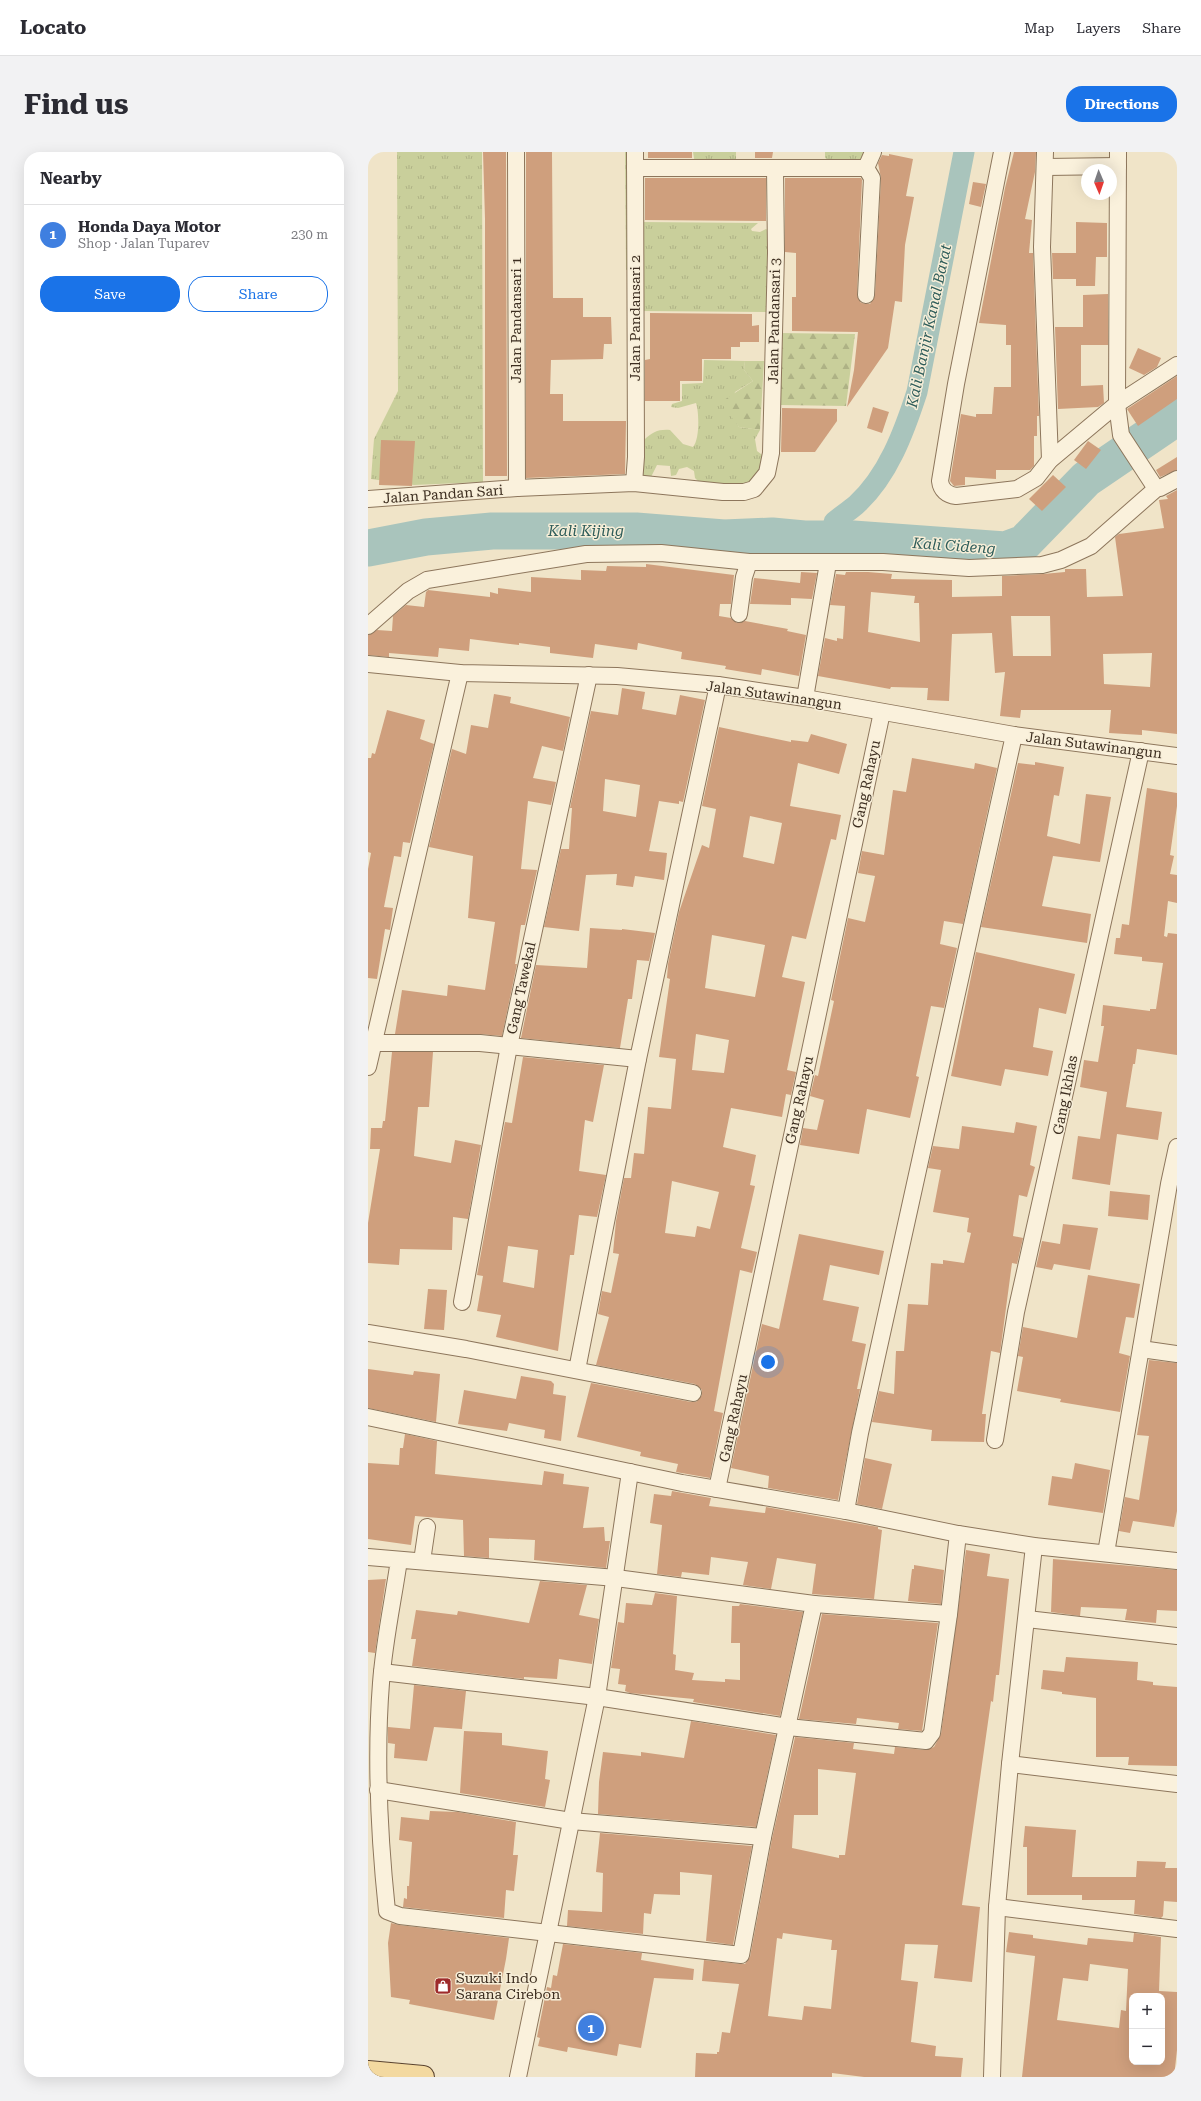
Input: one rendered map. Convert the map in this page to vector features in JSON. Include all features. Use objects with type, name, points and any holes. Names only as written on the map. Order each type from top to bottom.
[{"type":"main road","points":[[387,2074],[423,2077]]},
{"type":"street","name":"Jalan Pandansari 1","points":[[516,152],[517,488]]},
{"type":"street","name":"Jalan Pandansari 2","points":[[634,483],[636,457],[635,152]]},
{"type":"street","points":[[866,168],[873,152]]},
{"type":"street","points":[[1002,152],[956,384],[940,486],[946,493],[956,496],[1017,489],[1036,478],[1050,460],[1117,404],[1177,365]]},
{"type":"street","points":[[1050,460],[1042,247],[1046,159],[1118,159],[1117,404],[1120,435],[1147,475],[1158,488]]},
{"type":"street","points":[[635,168],[866,168]]},
{"type":"street","name":"Jalan Pandansari 3","points":[[767,473],[771,453],[776,253],[775,168]]},
{"type":"street","points":[[866,168],[872,178],[866,295]]},
{"type":"street","name":"Jalan Pandan Sari","points":[[368,499],[517,488],[634,483],[733,493],[754,489],[767,473]]},
{"type":"street","points":[[368,626],[408,591],[428,580],[586,554],[661,553],[749,562],[883,562],[968,568],[1042,565],[1067,557],[1091,546],[1158,488],[1177,479]]},
{"type":"street","points":[[739,614],[744,577],[749,562]]},
{"type":"street","points":[[805,698],[828,563]]},
{"type":"street","name":"Jalan Sutawinangun","points":[[368,664],[460,673],[590,675],[718,685],[805,698],[1014,735],[1177,756]]},
{"type":"street","points":[[368,1067],[370,1043],[460,673]]},
{"type":"street","name":"Gang Tawekal","points":[[462,1302],[509,1046],[590,675]]},
{"type":"street","points":[[577,1370],[638,1059],[718,685]]},
{"type":"street","name":"Gang Rahayu","points":[[718,1489],[882,712]]},
{"type":"street","points":[[846,1511],[860,1433],[1014,735]]},
{"type":"street","name":"Gang Ikhlas","points":[[995,1440],[1016,1312],[1141,751]]},
{"type":"street","points":[[370,1043],[480,1043],[638,1059]]},
{"type":"street","points":[[1106,1554],[1169,1184],[1177,1147]]},
{"type":"street","points":[[368,1333],[577,1370],[692,1393]]},
{"type":"street","points":[[1141,1349],[1177,1354]]},
{"type":"street","points":[[368,1417],[630,1472],[846,1511],[958,1534],[1034,1546],[1177,1560]]},
{"type":"street","points":[[518,2077],[597,1697],[616,1578],[620,1529],[630,1472]]},
{"type":"street","points":[[422,1562],[427,1527]]},
{"type":"street","points":[[382,1672],[597,1697],[788,1727],[923,1742],[929,1739],[932,1733],[949,1614],[958,1534]]},
{"type":"street","points":[[992,2077],[997,1907],[1010,1764],[1034,1546]]},
{"type":"street","points":[[368,1556],[399,1560],[616,1578],[814,1604],[949,1614]]},
{"type":"street","points":[[399,1560],[382,1672],[378,1748],[380,1846],[387,1911],[400,1916],[741,1955],[763,1837],[814,1604]]},
{"type":"street","points":[[1027,1619],[1177,1636]]},
{"type":"street","points":[[1010,1764],[1177,1784]]},
{"type":"street","points":[[378,1790],[571,1821],[763,1837]]},
{"type":"street","points":[[997,1907],[1177,1928]]},
{"type":"green space","points":[[397,152],[482,152],[483,482],[414,485],[371,479],[374,439],[398,391]]},
{"type":"green space","points":[[625,152],[631,152],[631,270],[626,270]]},
{"type":"green space","points":[[693,152],[736,152],[736,162],[695,164]]},
{"type":"green space","points":[[825,152],[869,152],[863,161],[829,160],[825,158]]},
{"type":"green space","points":[[640,222],[758,223],[751,229],[752,231],[760,232],[766,229],[769,231],[767,312],[640,311]]},
{"type":"green space","points":[[780,333],[855,334],[846,406],[780,405]]},
{"type":"green space","points":[[704,360],[745,361],[744,370],[753,381],[735,392],[730,412],[739,427],[760,430],[755,439],[757,451],[765,457],[763,467],[752,484],[702,485],[695,478],[694,471],[687,467],[679,469],[676,475],[671,476],[670,466],[657,465],[651,477],[647,480],[641,474],[644,440],[653,433],[662,430],[670,430],[683,444],[693,447],[697,438],[698,425],[696,403],[678,408],[671,407],[672,404],[682,401],[682,384],[703,383]]},
{"type":"green space","points":[[745,361],[764,361],[760,430],[739,427],[724,407],[724,400],[753,381],[744,370]]},
{"type":"building","points":[[483,152],[506,152],[507,476],[485,476],[485,219]]},
{"type":"building","points":[[526,152],[552,152],[553,298],[583,298],[583,317],[611,317],[612,344],[604,344],[603,359],[551,360],[550,394],[563,394],[563,421],[626,421],[625,474],[526,478]]},
{"type":"building","points":[[648,152],[692,152],[692,158],[648,158]]},
{"type":"building","points":[[755,152],[773,152],[772,158],[755,158]]},
{"type":"building","points":[[1014,152],[1036,152],[1035,172],[1025,219],[1032,220],[1029,253],[1033,253],[1039,416],[1037,416],[1037,436],[1034,436],[1034,466],[1030,470],[996,470],[996,479],[965,477],[965,485],[954,486],[950,481],[961,414],[976,417],[976,414],[992,414],[994,387],[1011,387],[1011,345],[1006,345],[1006,325],[979,323],[1005,188]]},
{"type":"building","points":[[889,154],[913,159],[906,196],[914,197],[905,245],[902,302],[895,301],[888,348],[847,407],[854,370],[858,332],[792,331],[792,297],[796,297],[796,253],[785,252],[785,178],[861,178],[857,295],[861,303],[870,304],[875,295],[881,178],[878,163],[882,155],[889,156]]},
{"type":"building","points":[[645,178],[766,178],[766,221],[645,220]]},
{"type":"building","points":[[973,182],[986,184],[981,207],[969,204]]},
{"type":"building","points":[[1076,222],[1107,223],[1107,257],[1096,257],[1095,286],[1076,286],[1076,279],[1053,279],[1052,253],[1076,253]]},
{"type":"building","points":[[1108,294],[1108,345],[1081,345],[1081,386],[1103,385],[1104,403],[1098,407],[1058,409],[1055,327],[1083,327],[1083,295]]},
{"type":"building","points":[[650,313],[752,314],[752,326],[759,325],[759,342],[740,342],[740,347],[731,347],[731,359],[702,359],[702,381],[680,381],[680,401],[645,401],[645,360],[650,359]]},
{"type":"building","points":[[1138,348],[1161,358],[1157,367],[1144,375],[1129,368]]},
{"type":"building","points":[[1177,376],[1177,399],[1138,426],[1127,409]]},
{"type":"building","points":[[873,407],[889,412],[882,433],[867,428]]},
{"type":"building","points":[[782,408],[837,409],[837,421],[815,452],[781,452]]},
{"type":"building","points":[[381,440],[415,441],[412,486],[379,485]]},
{"type":"building","points":[[1088,441],[1101,450],[1086,469],[1074,460]]},
{"type":"building","points":[[1177,457],[1177,470],[1160,477],[1156,470]]},
{"type":"building","points":[[1053,475],[1066,487],[1042,511],[1029,499]]},
{"type":"building","points":[[1177,490],[1177,734],[1142,730],[1142,735],[1109,733],[1111,710],[1021,710],[1020,718],[1000,716],[1005,672],[995,673],[992,633],[952,634],[949,701],[927,700],[928,688],[891,687],[890,689],[818,676],[825,638],[837,641],[837,638],[843,639],[845,606],[830,605],[836,574],[845,575],[846,572],[868,572],[892,574],[891,579],[952,580],[952,597],[1002,596],[1002,576],[1065,572],[1065,569],[1086,569],[1087,597],[1123,596],[1115,537],[1119,534],[1164,528],[1159,500],[1168,499],[1166,496]],"holes":[[[871,592],[915,596],[914,603],[919,603],[920,642],[868,632]],[[1011,616],[1050,616],[1051,656],[1013,656]],[[1152,653],[1150,687],[1104,684],[1103,654]]]},
{"type":"building","points":[[646,564],[734,575],[731,604],[720,604],[719,616],[731,618],[737,623],[745,621],[788,629],[787,631],[806,635],[799,676],[762,669],[761,675],[725,669],[726,666],[681,659],[682,652],[638,643],[637,650],[595,644],[593,658],[550,653],[550,647],[470,639],[469,651],[439,648],[438,657],[389,653],[389,657],[368,655],[368,635],[377,630],[392,631],[393,616],[406,605],[424,607],[426,592],[428,590],[490,597],[490,592],[498,594],[498,588],[531,592],[531,577],[581,580],[581,570],[606,571],[607,566],[646,567]]},
{"type":"building","points":[[801,572],[817,573],[812,599],[791,598],[791,605],[750,604],[754,578],[800,583]]},
{"type":"building","points":[[622,688],[645,692],[642,709],[676,715],[680,695],[705,700],[683,802],[679,801],[679,804],[659,801],[649,851],[667,853],[664,880],[635,876],[633,887],[616,885],[617,874],[586,875],[579,931],[544,927],[561,849],[569,849],[572,808],[570,808],[591,711],[618,715]],"holes":[[[605,779],[640,785],[636,817],[603,811]]]},
{"type":"building","points":[[494,694],[511,697],[510,703],[570,717],[563,751],[542,746],[533,778],[556,782],[551,805],[528,801],[521,869],[537,870],[525,925],[521,925],[515,964],[517,964],[502,1036],[480,1034],[395,1034],[402,990],[447,996],[448,985],[485,990],[495,922],[468,918],[473,856],[429,847],[452,749],[466,754],[471,725],[488,728]]},
{"type":"building","points":[[387,710],[425,720],[420,739],[434,744],[410,843],[403,842],[401,857],[394,856],[384,907],[393,908],[390,930],[385,929],[377,979],[368,978],[368,869],[371,853],[368,852],[368,758],[371,758],[372,753],[375,754]]},
{"type":"building","points":[[719,727],[791,742],[791,740],[808,742],[811,734],[847,744],[839,774],[798,763],[790,806],[841,815],[836,840],[831,839],[806,939],[792,936],[782,977],[805,982],[787,1070],[796,1072],[791,1095],[786,1094],[782,1117],[731,1108],[723,1147],[756,1155],[750,1185],[755,1186],[741,1248],[757,1252],[752,1273],[740,1270],[714,1411],[723,1413],[710,1478],[676,1472],[678,1464],[640,1456],[641,1452],[577,1437],[591,1383],[691,1402],[696,1402],[702,1395],[702,1390],[695,1384],[596,1365],[609,1317],[598,1314],[602,1291],[611,1293],[619,1254],[613,1253],[616,1221],[624,1178],[631,1178],[634,1153],[644,1154],[648,1107],[671,1109],[676,1059],[659,1057],[670,979],[667,978],[668,964],[679,912],[702,845],[709,848],[716,809],[702,806]],"holes":[[[750,816],[782,823],[774,864],[743,857]],[[712,935],[765,945],[755,997],[705,988]],[[696,1034],[729,1040],[724,1073],[692,1070]],[[672,1181],[719,1192],[710,1229],[697,1226],[695,1237],[665,1233]]]},
{"type":"building","points":[[912,758],[974,769],[975,763],[997,768],[963,924],[944,921],[940,944],[957,948],[944,1008],[931,1006],[916,1076],[919,1077],[910,1118],[867,1109],[859,1154],[800,1145],[803,1128],[817,1130],[824,1100],[810,1096],[815,1075],[818,1076],[834,1001],[831,1000],[848,918],[865,922],[875,876],[858,873],[862,851],[884,855],[893,790],[906,792]]},
{"type":"building","points":[[1035,762],[1064,767],[1059,796],[1054,795],[1047,836],[1080,844],[1086,794],[1111,797],[1100,862],[1053,856],[1042,906],[1091,914],[1087,943],[981,927],[1018,763],[1035,765]]},
{"type":"building","points":[[1147,788],[1177,793],[1177,806],[1170,855],[1174,856],[1170,874],[1177,875],[1177,903],[1168,901],[1164,936],[1167,937],[1168,933],[1177,934],[1177,1055],[1137,1049],[1126,1107],[1162,1112],[1158,1140],[1117,1134],[1110,1185],[1072,1179],[1078,1136],[1100,1139],[1107,1092],[1080,1087],[1084,1060],[1098,1062],[1104,1026],[1101,1026],[1103,1005],[1150,1011],[1150,1009],[1156,1009],[1163,963],[1142,961],[1142,957],[1114,954],[1116,938],[1120,938],[1122,924],[1129,925]]},
{"type":"building","points":[[590,928],[622,929],[655,933],[649,961],[637,960],[632,999],[628,999],[620,1048],[521,1038],[536,965],[587,968]]},
{"type":"building","points":[[976,952],[1075,974],[1066,1014],[1039,1008],[1033,1047],[1053,1051],[1048,1076],[1005,1069],[1001,1086],[951,1076]]},
{"type":"building","points":[[392,1052],[433,1052],[429,1107],[418,1107],[414,1156],[451,1163],[455,1140],[481,1145],[468,1219],[453,1217],[452,1250],[400,1249],[399,1265],[368,1263],[368,1223],[380,1149],[370,1149],[371,1128],[382,1128],[383,1121],[385,1121]]},
{"type":"building","points":[[523,1057],[604,1065],[593,1122],[585,1120],[579,1171],[606,1175],[597,1217],[579,1215],[574,1255],[570,1255],[558,1351],[496,1337],[501,1315],[477,1311],[483,1276],[477,1275],[505,1122],[512,1123]],"holes":[[[508,1246],[538,1250],[534,1288],[503,1282]]]},
{"type":"building","points":[[1016,1122],[1037,1126],[1030,1165],[1035,1167],[1027,1197],[1019,1195],[1013,1236],[1023,1238],[1017,1264],[1012,1263],[1000,1353],[991,1351],[982,1414],[986,1414],[984,1442],[931,1441],[932,1430],[872,1422],[879,1391],[894,1394],[896,1351],[904,1351],[908,1304],[928,1305],[931,1263],[943,1264],[943,1260],[964,1263],[971,1233],[967,1232],[969,1218],[933,1212],[941,1170],[928,1168],[933,1146],[959,1149],[962,1126],[1014,1133]]},
{"type":"building","points":[[1110,1191],[1150,1195],[1148,1220],[1108,1216]]},
{"type":"building","points":[[1063,1224],[1098,1228],[1090,1270],[1054,1264],[1052,1270],[1036,1267],[1042,1241],[1060,1244]]},
{"type":"building","points":[[799,1234],[884,1251],[879,1275],[830,1265],[823,1300],[859,1307],[852,1341],[866,1344],[857,1389],[860,1389],[838,1500],[768,1488],[769,1476],[731,1468],[762,1324],[779,1329]]},
{"type":"building","points":[[1088,1275],[1140,1284],[1134,1318],[1126,1317],[1119,1353],[1130,1356],[1120,1412],[1060,1402],[1061,1399],[1017,1391],[1023,1357],[1018,1356],[1023,1327],[1077,1338]]},
{"type":"building","points":[[428,1289],[447,1290],[444,1330],[424,1329]]},
{"type":"building","points":[[1149,1360],[1177,1363],[1177,1511],[1174,1527],[1133,1521],[1130,1533],[1119,1531],[1125,1497],[1139,1500],[1149,1436],[1137,1435]]},
{"type":"building","points":[[368,1369],[413,1375],[414,1371],[440,1374],[436,1422],[368,1408]]},
{"type":"building","points":[[521,1376],[551,1381],[554,1384],[553,1394],[566,1396],[561,1441],[544,1438],[545,1430],[509,1423],[507,1431],[458,1424],[464,1390],[516,1399]]},
{"type":"building","points":[[405,1434],[437,1441],[435,1474],[542,1485],[544,1471],[564,1474],[563,1484],[589,1487],[583,1528],[604,1527],[605,1541],[610,1541],[606,1568],[534,1560],[535,1540],[489,1538],[489,1558],[464,1556],[463,1520],[415,1516],[411,1545],[368,1539],[368,1463],[399,1465],[400,1448],[403,1448]]},
{"type":"building","points":[[865,1458],[892,1464],[882,1509],[857,1504]]},
{"type":"building","points":[[1075,1463],[1110,1470],[1103,1513],[1048,1505],[1052,1476],[1072,1479]]},
{"type":"building","points":[[672,1491],[711,1498],[709,1506],[765,1513],[766,1507],[878,1527],[878,1529],[882,1530],[874,1599],[812,1594],[816,1564],[777,1558],[771,1589],[743,1585],[748,1562],[711,1557],[709,1575],[682,1572],[681,1577],[657,1574],[662,1525],[650,1523],[654,1494],[671,1496]]},
{"type":"building","points":[[966,1550],[990,1554],[987,1576],[1009,1579],[999,1675],[996,1675],[993,1702],[991,1701],[962,1905],[980,1907],[972,1982],[934,1978],[938,1945],[905,1944],[901,1980],[918,1982],[911,2042],[936,2046],[935,2056],[963,2058],[961,2077],[864,2077],[832,2073],[832,2077],[695,2077],[696,2053],[717,2054],[717,2052],[719,2052],[722,2032],[730,2033],[739,1984],[702,1981],[704,1960],[745,1964],[750,1957],[772,1839],[795,1737],[854,1743],[853,1749],[894,1754],[895,1747],[925,1750],[934,1747],[941,1734]],"holes":[[[818,1769],[856,1773],[845,1855],[839,1855],[839,1858],[792,1848],[794,1815],[818,1815]],[[783,1933],[832,1940],[831,1950],[837,1950],[831,2009],[804,2006],[802,2020],[768,2016],[777,1938],[782,1939]]]},
{"type":"building","points":[[1053,1559],[1177,1570],[1177,1611],[1157,1610],[1156,1623],[1125,1620],[1127,1609],[1081,1607],[1080,1616],[1051,1612]]},
{"type":"building","points":[[914,1565],[944,1570],[941,1604],[908,1601],[912,1569],[914,1569]]},
{"type":"building","points":[[386,1579],[375,1653],[368,1652],[368,1580]]},
{"type":"building","points":[[540,1581],[587,1585],[579,1615],[599,1619],[592,1664],[559,1659],[557,1679],[524,1677],[524,1679],[412,1666],[416,1639],[411,1639],[416,1610],[457,1615],[458,1611],[529,1623]]},
{"type":"building","points":[[655,1593],[677,1596],[673,1654],[676,1655],[675,1670],[694,1673],[692,1680],[725,1682],[725,1679],[740,1680],[740,1643],[731,1643],[732,1606],[739,1606],[740,1604],[803,1612],[780,1716],[693,1702],[694,1699],[630,1693],[625,1691],[626,1685],[618,1684],[620,1669],[611,1668],[618,1622],[624,1623],[626,1603],[652,1605]]},
{"type":"building","points":[[822,1614],[938,1623],[922,1731],[898,1729],[899,1723],[857,1718],[856,1724],[799,1719]]},
{"type":"building","points":[[1066,1657],[1138,1662],[1137,1680],[1153,1682],[1153,1685],[1177,1687],[1177,1766],[1128,1765],[1129,1757],[1096,1757],[1096,1698],[1062,1694],[1062,1692],[1041,1689],[1043,1670],[1064,1672]]},
{"type":"building","points":[[414,1685],[466,1691],[462,1729],[434,1727],[427,1761],[394,1758],[395,1744],[388,1743],[388,1727],[410,1729]]},
{"type":"building","points":[[691,1721],[776,1735],[756,1827],[598,1814],[599,1782],[603,1752],[641,1756],[641,1752],[684,1758]]},
{"type":"building","points":[[464,1731],[502,1733],[502,1745],[548,1751],[545,1779],[550,1780],[545,1807],[460,1793]]},
{"type":"building","points":[[430,1811],[458,1812],[516,1822],[513,1855],[518,1855],[514,1891],[506,1890],[504,1918],[403,1907],[404,1898],[407,1899],[407,1886],[409,1886],[412,1842],[399,1840],[401,1817],[429,1820]]},
{"type":"building","points":[[1025,1826],[1076,1830],[1072,1877],[1136,1877],[1137,1861],[1166,1862],[1165,1868],[1177,1868],[1177,1902],[1164,1901],[1163,1916],[1161,1918],[1134,1914],[1135,1900],[1082,1900],[1082,1895],[1027,1895],[1027,1847],[1023,1847]]},
{"type":"building","points":[[600,1833],[752,1846],[733,1945],[706,1941],[712,1875],[680,1872],[680,1895],[654,1894],[651,1914],[644,1913],[643,1934],[567,1926],[568,1910],[602,1912],[603,1873],[596,1872]]},
{"type":"building","points":[[391,1923],[509,1938],[494,2020],[409,2004],[410,2000],[391,1997],[388,1943]]},
{"type":"building","points":[[1009,1932],[1033,1935],[1033,1938],[1087,1945],[1088,1938],[1133,1942],[1134,1933],[1161,1937],[1159,1991],[1177,1992],[1177,2050],[1174,2077],[1022,2077],[1035,1956],[1006,1952]],"holes":[[[1090,1964],[1128,1969],[1126,2011],[1121,2010],[1119,2028],[1057,2020],[1063,1978],[1088,1981]]]},
{"type":"building","points":[[563,1944],[642,1953],[641,1960],[694,1969],[693,1980],[654,1978],[641,2048],[619,2044],[617,2056],[568,2047],[567,2052],[538,2046],[540,2038],[537,2037],[547,1987],[551,1988],[553,1975],[557,1976]]},
{"type":"waterway","name":"Kali Banjir Kanal Barat","points":[[834,522],[856,505],[877,481],[894,453],[912,407],[917,392],[964,152]]},
{"type":"waterway","name":"Kali Kijing","points":[[368,548],[426,537],[492,531],[636,531],[724,538],[772,536],[804,539],[853,539],[1005,550],[1024,543],[1086,479],[1177,417]]},
{"type":"place","name":"Suzuki Indo Sarana Cirebon","points":[[443,1986]]},
{"type":"place","name":"Honda Daya Motor","points":[[591,2028]]},
{"type":"water label","name":"Kali Cideng","points":[[954,546]]}]
